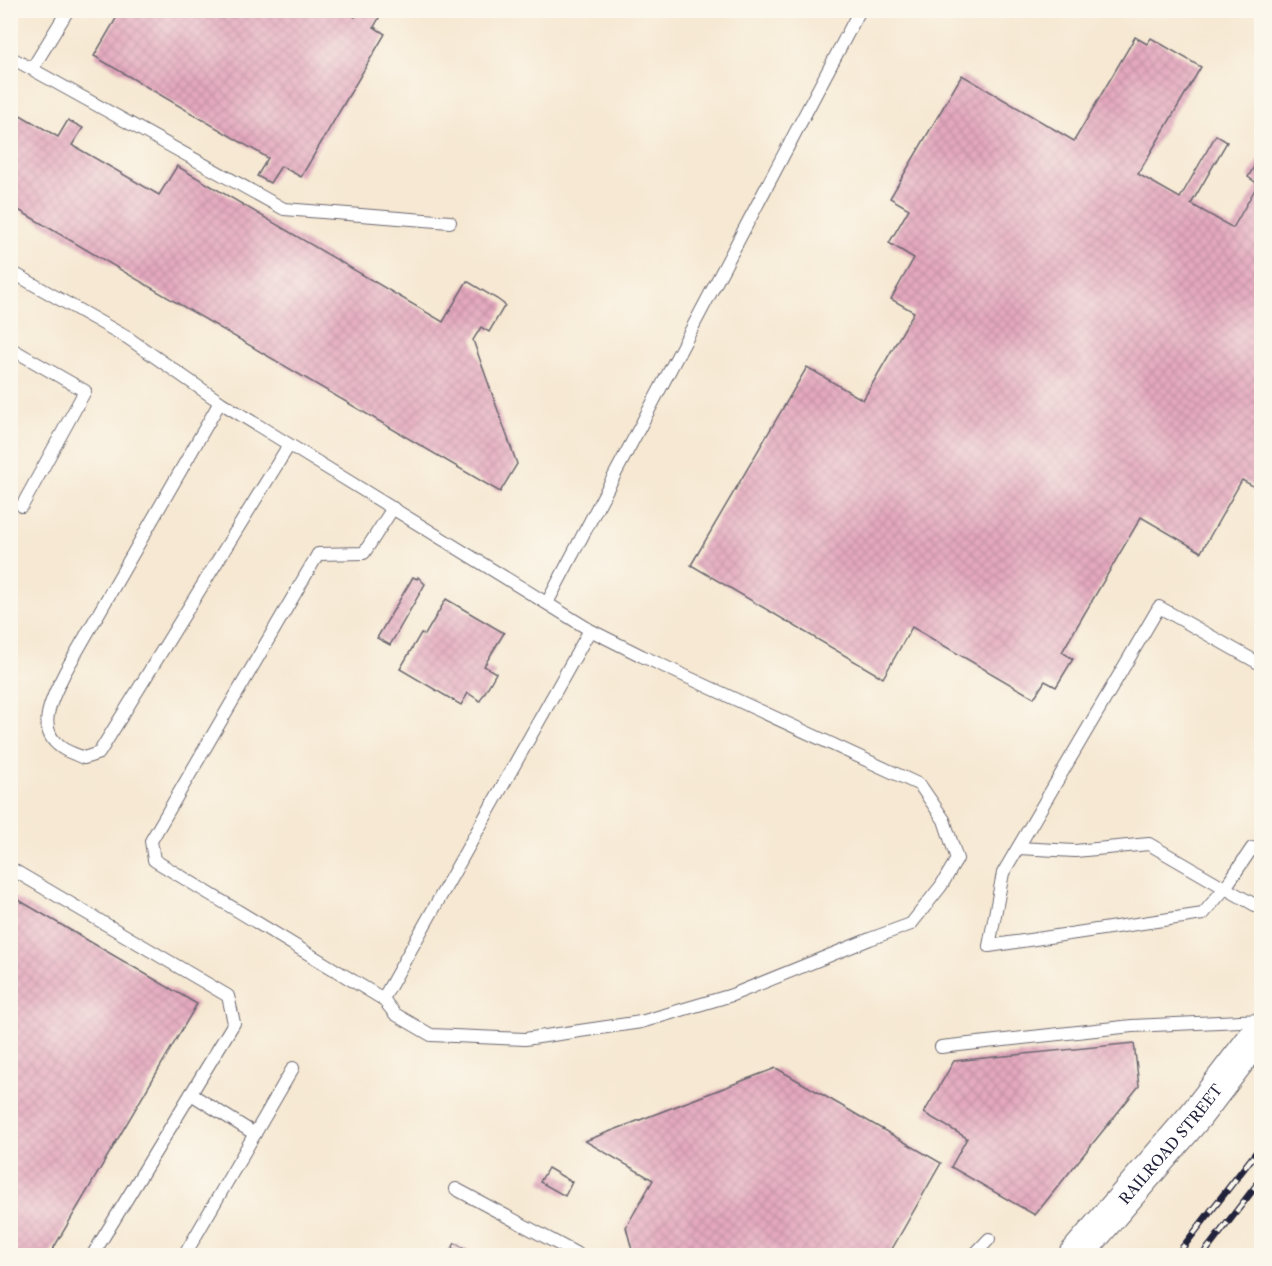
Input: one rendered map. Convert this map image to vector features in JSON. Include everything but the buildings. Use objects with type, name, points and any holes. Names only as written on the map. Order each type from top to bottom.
[{"type":"street","name":"RAILROAD STREET","points":[[1075,1256],[1196,1115],[1262,1029]]},
{"type":"lane","points":[[32,69],[69,10]]},
{"type":"lane","points":[[547,603],[860,10]]},
{"type":"lane","points":[[10,57],[284,209],[450,222]]},
{"type":"lane","points":[[10,271],[128,338],[220,402],[393,508],[590,630],[921,785],[944,820],[957,859],[941,886],[911,924],[732,995],[641,1022],[525,1039],[430,1035],[395,1014],[383,999],[154,860],[151,842],[318,555],[364,553],[393,508]]},
{"type":"lane","points":[[10,348],[85,391],[22,507]]},
{"type":"lane","points":[[220,402],[65,672],[47,709],[50,736],[61,748],[84,758],[99,753],[289,445]]},
{"type":"lane","points":[[1262,665],[1159,607],[1003,873],[989,946],[1203,914],[1225,888],[1252,848],[1262,853]]},
{"type":"lane","points":[[383,999],[590,630]]},
{"type":"lane","points":[[1018,848],[1075,850],[1149,844],[1262,909]]},
{"type":"lane","points":[[10,868],[228,996],[234,1023],[92,1256]]},
{"type":"lane","points":[[941,1047],[1132,1026],[1262,1020]]},
{"type":"lane","points":[[184,1256],[293,1068]]},
{"type":"lane","points":[[191,1094],[255,1134]]},
{"type":"lane","points":[[456,1189],[581,1256]]},
{"type":"lane","points":[[973,1256],[989,1239]]},
{"type":"railway","points":[[1176,1256],[1262,1145]]},
{"type":"railway","points":[[1202,1256],[1262,1178]]}]
